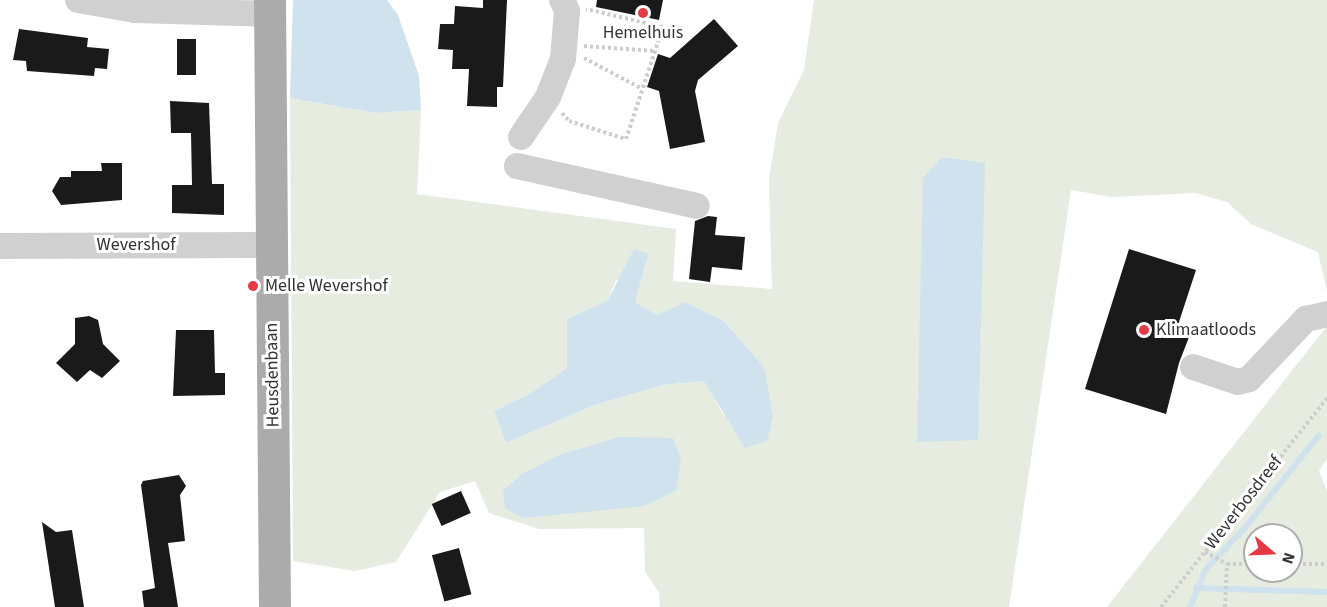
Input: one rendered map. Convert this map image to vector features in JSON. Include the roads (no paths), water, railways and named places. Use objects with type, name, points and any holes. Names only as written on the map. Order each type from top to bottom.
[{"type":"main road","name":"Heusdenbaan","points":[[269,7],[275,607]]},
{"type":"street","points":[[78,0],[135,10],[269,7]]},
{"type":"street","points":[[521,137],[548,97],[564,46],[564,3]]},
{"type":"street","points":[[517,166],[697,206]]},
{"type":"street","name":"Wevershof","points":[[0,246],[271,245]]},
{"type":"street","points":[[1193,367],[1238,382],[1249,379],[1306,319],[1327,314]]},
{"type":"water","points":[[293,0],[387,0],[398,15],[419,76],[421,110],[376,113],[290,98]]},
{"type":"water","points":[[942,157],[985,163],[978,440],[917,442],[923,178]]},
{"type":"water","points":[[634,249],[648,254],[635,302],[657,315],[685,302],[724,321],[764,367],[773,416],[767,441],[745,448],[704,381],[663,385],[595,405],[506,443],[494,411],[531,393],[567,368],[567,319],[608,300]]},
{"type":"water","points":[[620,437],[673,438],[681,459],[676,490],[645,506],[523,518],[505,508],[503,491],[522,474],[559,455]]},
{"type":"waterway","points":[[1190,607],[1206,569],[1244,529],[1319,435]]},
{"type":"waterway","points":[[1196,588],[1327,592]]},
{"type":"place","name":"Hemelhuis","points":[[643,13]]},
{"type":"place","name":"Melle Wevershof","points":[[253,286]]},
{"type":"place","name":"Klimaatloods","points":[[1144,330]]}]
